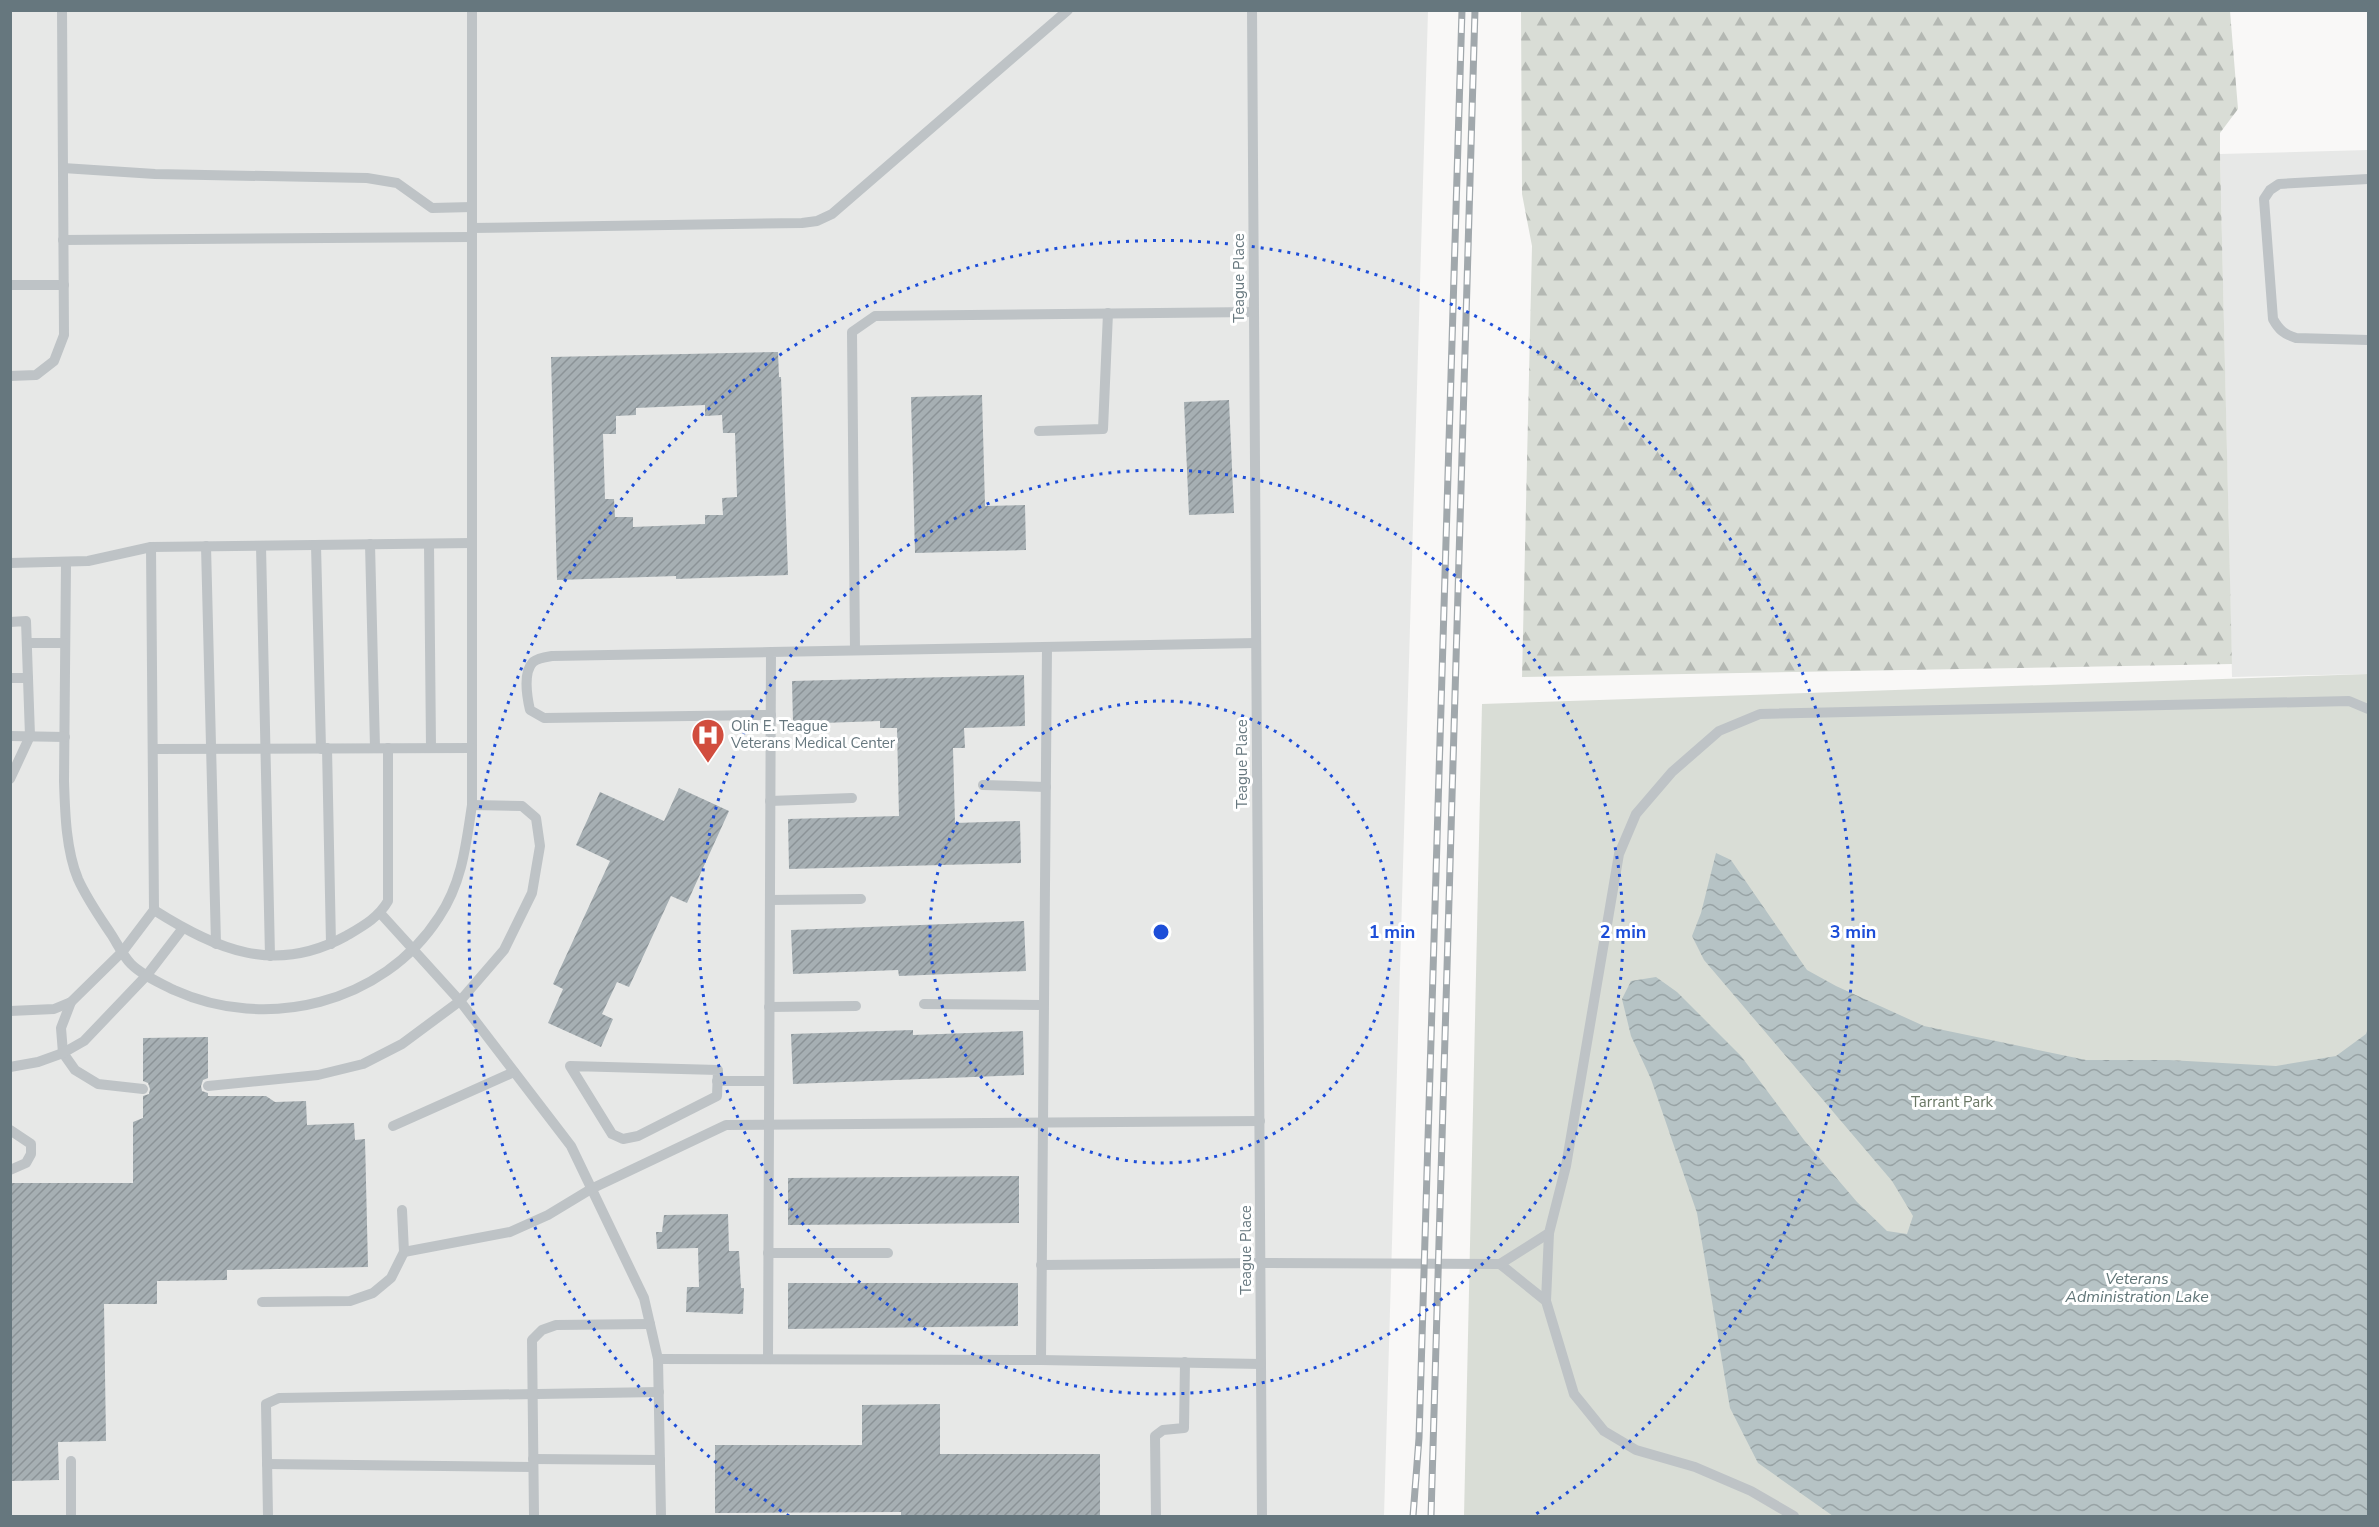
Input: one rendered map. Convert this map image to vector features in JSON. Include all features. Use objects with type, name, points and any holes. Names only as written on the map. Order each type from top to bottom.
[{"type":"lane","points":[[10,375],[36,375],[54,361],[64,335],[62,10]]},
{"type":"lane","points":[[66,563],[65,812],[77,877],[88,900],[131,964],[186,995],[220,1006],[285,1009],[342,996],[368,983],[415,950],[440,916],[463,866],[472,805],[472,10]]},
{"type":"lane","points":[[63,240],[472,232],[817,221],[832,214],[1068,10]]},
{"type":"lane","name":"Teague Place","points":[[1252,10],[1262,1516]]},
{"type":"lane","points":[[63,168],[155,174],[367,178],[398,183],[432,208],[472,207]]},
{"type":"lane","points":[[2368,179],[2279,184],[2270,190],[2264,199],[2273,319],[2278,328],[2286,335],[2296,338],[2368,340]]},
{"type":"lane","points":[[10,285],[64,285]]},
{"type":"lane","points":[[855,650],[852,332],[875,316],[1254,312]]},
{"type":"lane","points":[[1039,431],[1103,429],[1108,313]]},
{"type":"lane","points":[[10,563],[88,561],[152,547],[472,543]]},
{"type":"lane","points":[[370,544],[375,748]]},
{"type":"lane","points":[[429,544],[431,748]]},
{"type":"lane","points":[[316,545],[331,944]]},
{"type":"lane","points":[[206,546],[216,944]]},
{"type":"lane","points":[[261,546],[270,956]]},
{"type":"lane","points":[[10,1011],[54,1009],[71,1002],[123,951],[154,910],[152,547]]},
{"type":"lane","points":[[10,622],[26,621],[30,736],[10,779]]},
{"type":"lane","points":[[27,643],[66,643]]},
{"type":"lane","points":[[771,715],[544,718],[530,710],[527,697],[528,669],[534,662],[552,656],[1256,643]]},
{"type":"lane","points":[[1041,1360],[1047,647]]},
{"type":"lane","points":[[768,1359],[771,652]]},
{"type":"lane","points":[[10,678],[28,678]]},
{"type":"lane","points":[[1794,1516],[1751,1491],[1695,1467],[1636,1450],[1604,1431],[1574,1394],[1546,1301],[1549,1233],[1566,1166],[1619,854],[1636,814],[1672,772],[1719,731],[1760,714],[2349,701],[2368,710]]},
{"type":"lane","points":[[10,736],[65,737]]},
{"type":"lane","points":[[154,910],[183,928],[216,944],[244,953],[270,956],[301,953],[331,944],[381,914],[388,901],[388,748]]},
{"type":"lane","points":[[153,749],[472,748]]},
{"type":"lane","points":[[983,785],[1046,787]]},
{"type":"lane","points":[[770,801],[852,798]]},
{"type":"lane","points":[[208,1086],[318,1075],[363,1064],[402,1044],[460,1001],[504,950],[532,893],[540,846],[536,818],[522,806],[472,805]]},
{"type":"lane","points":[[770,900],[861,899]]},
{"type":"lane","points":[[381,914],[460,1001],[571,1146],[644,1298],[658,1359],[661,1516]]},
{"type":"lane","points":[[10,1067],[38,1062],[63,1053],[84,1041],[147,975],[183,928]]},
{"type":"lane","points":[[71,1002],[61,1028],[63,1053],[75,1070],[98,1084],[143,1089]]},
{"type":"lane","points":[[924,1004],[1043,1005]]},
{"type":"lane","points":[[769,1007],[856,1006]]},
{"type":"lane","points":[[570,1066],[718,1070],[717,1081],[717,1096],[638,1136],[623,1139],[612,1134],[570,1066]]},
{"type":"lane","points":[[393,1126],[514,1072]]},
{"type":"lane","points":[[717,1081],[769,1081]]},
{"type":"lane","points":[[404,1252],[510,1232],[548,1215],[591,1189],[726,1125],[1260,1121]]},
{"type":"lane","points":[[10,1130],[31,1144],[31,1154],[26,1163],[10,1170]]},
{"type":"lane","points":[[262,1302],[350,1301],[373,1293],[391,1278],[404,1252],[402,1210]]},
{"type":"lane","points":[[1041,1265],[1500,1264],[1549,1233]]},
{"type":"lane","points":[[768,1253],[888,1253]]},
{"type":"lane","points":[[1500,1264],[1546,1301]]},
{"type":"lane","points":[[534,1516],[532,1340],[542,1330],[556,1325],[650,1324]]},
{"type":"lane","points":[[658,1359],[1041,1360],[1261,1364]]},
{"type":"lane","points":[[1156,1516],[1155,1436],[1163,1430],[1184,1428],[1185,1362]]},
{"type":"lane","points":[[268,1516],[266,1404],[279,1398],[659,1392]]},
{"type":"lane","points":[[267,1464],[660,1460]]},
{"type":"lane","points":[[71,1461],[71,1516]]},
{"type":"shaded area","name":"Olin E. Teague Veterans Medical Center","points":[[10,11],[1428,11],[1384,1516],[11,1516]]},
{"type":"shaded area","points":[[2368,150],[2368,674],[2232,677],[2220,154]]},
{"type":"green space","points":[[1521,11],[2230,11],[2238,109],[2220,133],[2220,154],[2232,664],[1522,677],[1532,246],[1522,194]]},
{"type":"green space","name":"Tarrant Park","points":[[2368,674],[2368,1516],[1464,1516],[1482,704]]},
{"type":"water","name":"Veterans Administration Lake","points":[[1716,853],[1731,860],[1807,970],[1836,986],[1924,1026],[2086,1060],[2169,1060],[2276,1066],[2336,1056],[2366,1034],[2368,1028],[2367,1516],[1833,1516],[1758,1463],[1730,1408],[1697,1213],[1651,1079],[1631,1036],[1622,999],[1631,981],[1656,977],[1677,992],[1741,1056],[1804,1140],[1857,1202],[1887,1231],[1907,1234],[1913,1216],[1892,1181],[1704,960],[1692,936],[1701,913]]},
{"type":"building","points":[[778,352],[779,377],[781,377],[788,575],[557,580],[551,357]],"holes":[[[705,405],[705,416],[722,415],[723,433],[735,433],[737,497],[722,498],[723,515],[705,515],[705,524],[633,527],[633,517],[615,517],[614,499],[605,499],[603,434],[616,434],[616,416],[636,415],[636,408]]]},
{"type":"building","points":[[982,395],[985,506],[1025,505],[1026,550],[915,553],[911,397]]},
{"type":"building","points":[[1229,400],[1234,513],[1189,515],[1184,402]]},
{"type":"building","points":[[1024,675],[1025,726],[964,728],[965,748],[953,748],[955,823],[1020,821],[1021,863],[789,869],[788,819],[899,816],[897,728],[880,728],[880,721],[793,724],[792,681]]},
{"type":"building","points":[[679,788],[729,811],[687,903],[671,896],[629,987],[617,982],[602,1014],[613,1019],[601,1047],[548,1023],[563,989],[553,984],[610,861],[576,845],[600,792],[664,821]]},
{"type":"building","points":[[1024,921],[1026,971],[899,976],[898,970],[793,974],[791,930]]},
{"type":"building","points":[[913,1030],[913,1035],[1023,1031],[1024,1075],[793,1084],[791,1034]]},
{"type":"building","points":[[208,1037],[208,1078],[203,1080],[201,1086],[202,1091],[208,1093],[208,1096],[266,1096],[275,1102],[306,1101],[307,1125],[354,1123],[355,1140],[365,1139],[368,1267],[227,1270],[227,1280],[157,1281],[157,1304],[104,1304],[106,1441],[58,1442],[59,1480],[10,1481],[10,1183],[133,1183],[133,1122],[143,1118],[143,1096],[149,1094],[150,1089],[148,1083],[143,1081],[143,1038]]},
{"type":"building","points":[[1019,1176],[1019,1223],[788,1225],[788,1178]]},
{"type":"building","points":[[728,1214],[729,1251],[739,1251],[741,1288],[744,1288],[743,1314],[686,1312],[687,1287],[699,1287],[698,1248],[657,1249],[656,1232],[662,1232],[664,1215]]},
{"type":"building","points":[[788,1283],[1018,1283],[1018,1326],[788,1329]]},
{"type":"building","points":[[940,1404],[940,1454],[1100,1454],[1100,1516],[901,1516],[901,1512],[715,1513],[715,1445],[862,1445],[862,1405]]},
{"type":"railway","points":[[1413,1516],[1419,1438],[1462,10]]},
{"type":"railway","points":[[1431,1516],[1475,10]]},
{"type":"place","name":"Olin E. Teague Veterans Medical Center","points":[[708,764]]}]
